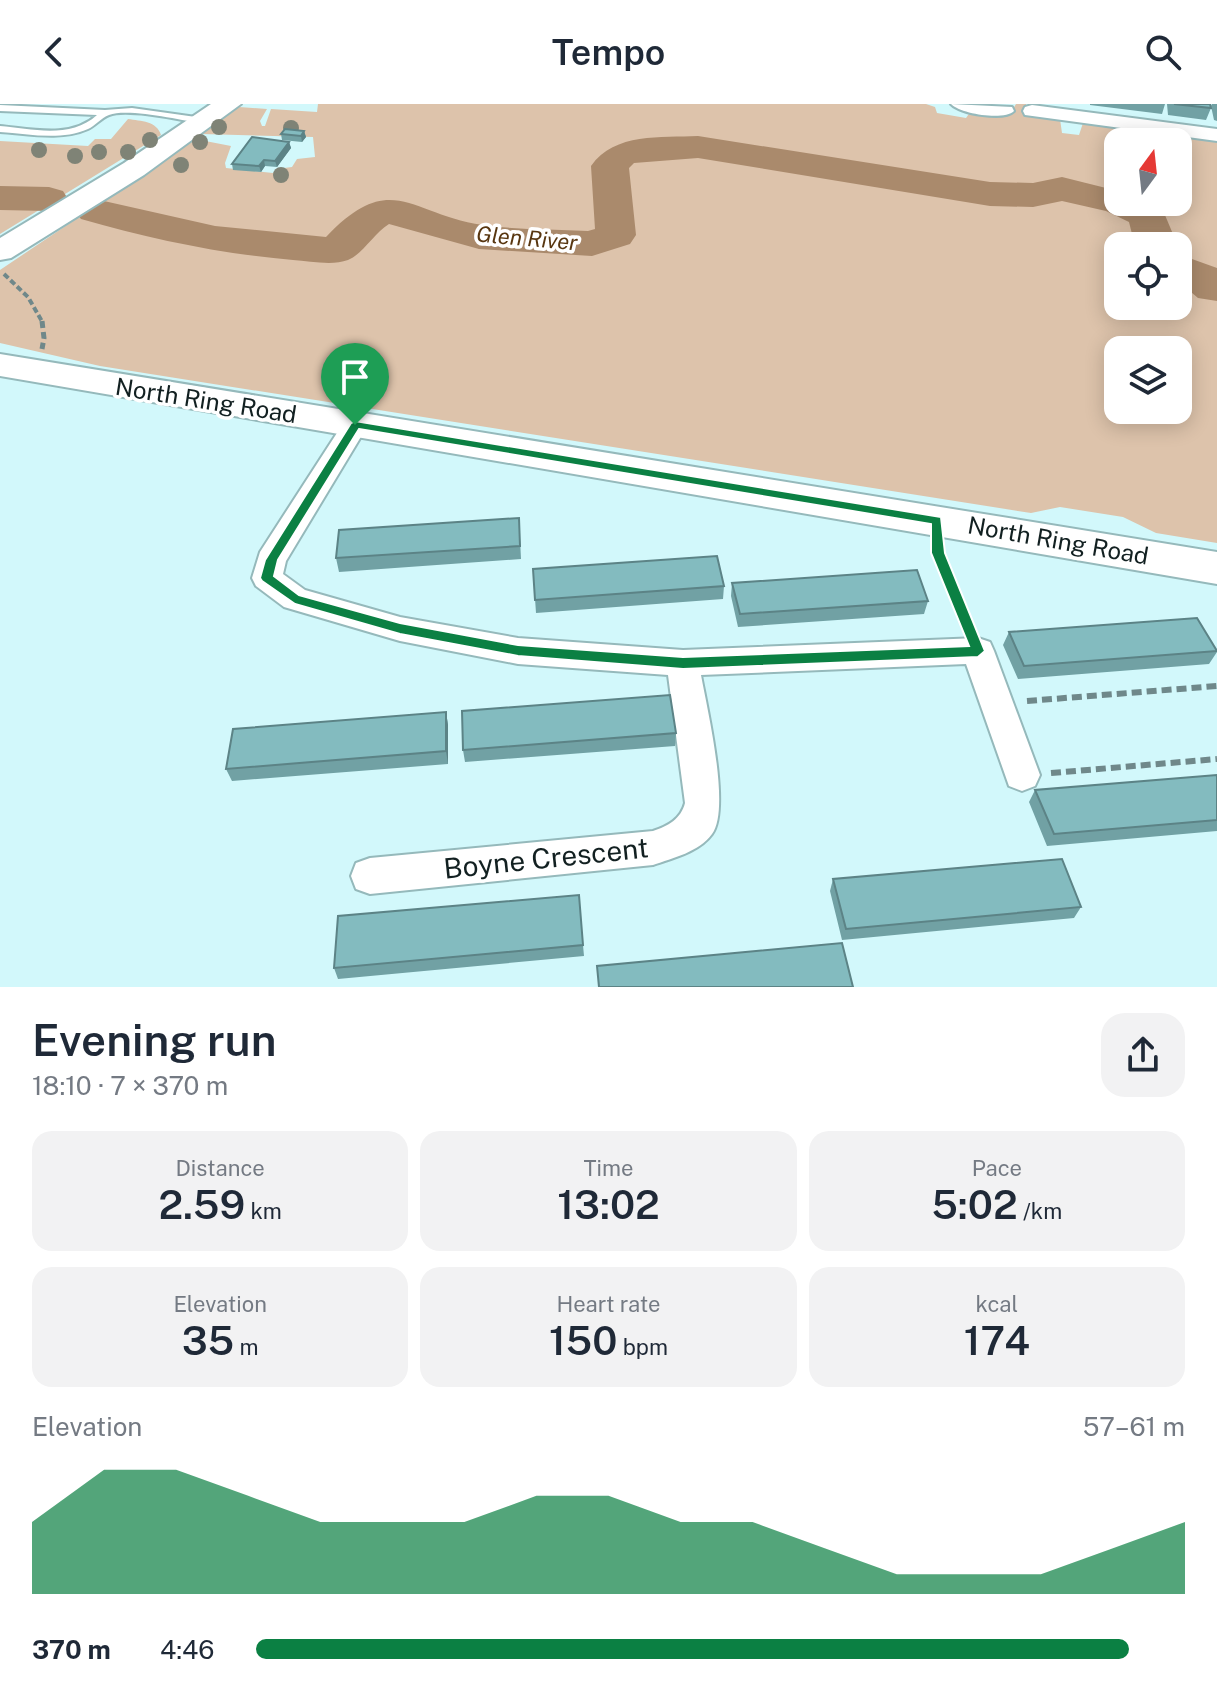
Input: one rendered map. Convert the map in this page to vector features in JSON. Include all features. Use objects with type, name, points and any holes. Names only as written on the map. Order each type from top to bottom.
[{"type":"main road","points":[[0,251],[228,104]]},
{"type":"main road","name":"North Ring Road","points":[[14,368],[1217,568]]},
{"type":"street","points":[[957,107],[1005,111]]},
{"type":"street","points":[[1032,111],[1070,124],[1217,135]]},
{"type":"street","points":[[355,425],[271,560],[267,578],[295,599],[400,629],[518,651],[683,663],[978,651],[1022,775]]},
{"type":"street","name":"Boyne Crescent","points":[[370,876],[653,848],[678,839],[699,822],[703,803],[683,663]]},
{"type":"lane","points":[[0,108],[105,113],[142,104]]},
{"type":"lane","points":[[127,109],[203,121]]},
{"type":"lane","points":[[0,129],[80,132],[93,126],[105,113]]},
{"type":"path","points":[[0,271],[33,303],[44,325],[44,344],[14,368]]},
{"type":"path","points":[[937,520],[938,553],[978,651]]},
{"type":"path","points":[[996,703],[1217,686]]},
{"type":"path","points":[[1022,775],[1217,759]]},
{"type":"shaded area","points":[[318,104],[926,104],[935,107],[937,113],[966,118],[971,111],[1010,114],[1016,104],[1026,104],[1026,114],[1060,119],[1062,133],[1079,135],[1083,123],[1134,128],[1104,128],[1104,216],[1192,216],[1192,135],[1217,138],[1217,543],[1156,533],[1123,517],[1060,507],[1031,513],[100,366],[0,343],[0,270],[195,139],[231,146],[226,168],[273,173],[276,169],[292,167],[297,159],[315,157],[313,137],[202,134],[239,107],[267,109],[260,121],[265,126],[271,109],[317,112]]},
{"type":"shaded area","points":[[128,119],[152,124],[161,135],[0,234],[0,141],[88,146],[95,139],[111,139]]},
{"type":"building","points":[[1174,104],[1210,104],[1211,108]]},
{"type":"building","points":[[285,129],[304,131],[301,136],[281,134]]},
{"type":"building","points":[[252,137],[289,142],[275,161],[264,160],[259,166],[232,164]]},
{"type":"building","points":[[519,518],[520,546],[336,558],[339,530]]},
{"type":"building","points":[[717,556],[724,586],[535,600],[533,569]]},
{"type":"building","points":[[917,570],[928,601],[740,614],[732,583]]},
{"type":"building","points":[[1197,618],[1217,651],[1024,666],[1009,632]]},
{"type":"building","points":[[670,695],[676,733],[463,750],[462,711]]},
{"type":"building","points":[[446,712],[446,751],[226,769],[233,729]]},
{"type":"building","points":[[1217,775],[1217,820],[1054,834],[1035,790]]},
{"type":"building","points":[[1062,859],[1081,907],[846,929],[833,879]]},
{"type":"building","points":[[579,895],[583,945],[334,968],[338,916]]},
{"type":"building","points":[[842,943],[853,987],[599,987],[597,966]]},
{"type":"waterway","name":"Glen River","points":[[95,211],[215,238],[307,249],[337,250],[362,223],[381,212],[402,212],[479,237],[592,244],[616,235],[610,166],[621,155],[638,150],[698,147],[990,194],[1033,195],[1062,189],[1120,203],[1148,216],[1151,232]]},
{"type":"waterway","name":"Glen River","points":[[0,198],[49,199]]},
{"type":"waterway","name":"Glen River","points":[[1192,271],[1213,289],[1217,288]]},
{"type":"route","points":[[355,425],[937,520],[938,553],[978,651],[683,663],[518,651],[400,629],[295,599],[267,578],[271,560],[355,425]]}]
